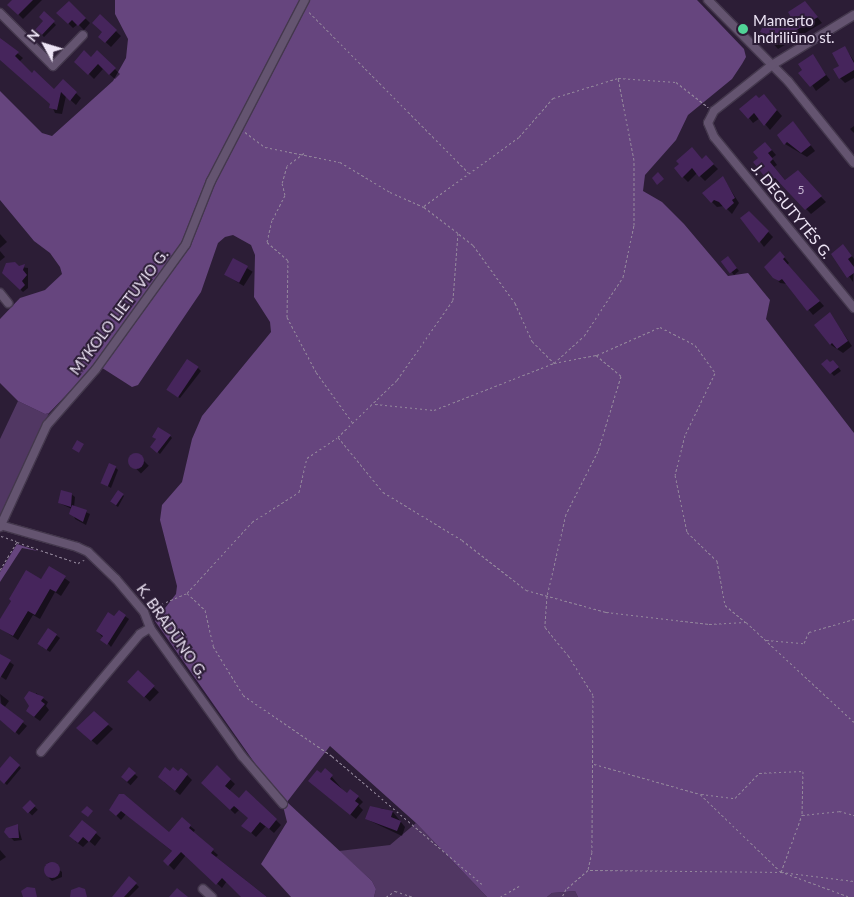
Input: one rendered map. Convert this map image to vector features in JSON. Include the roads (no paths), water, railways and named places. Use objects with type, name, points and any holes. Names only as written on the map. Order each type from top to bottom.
[{"type":"street","points":[[708,0],[772,65],[854,163]]},
{"type":"street","name":"MYKOLO LIETUVIO G.","points":[[0,526],[47,425],[96,369],[173,266],[238,127],[304,3]]},
{"type":"street","points":[[0,13],[53,66],[83,35]]},
{"type":"street","points":[[772,65],[854,15]]},
{"type":"street","name":"J. DEGUTYTĖS G.","points":[[772,65],[714,111],[710,117],[710,130],[854,308]]},
{"type":"street","points":[[0,293],[8,303]]},
{"type":"street","name":"K. BRADŪNO G.","points":[[0,526],[88,552],[144,612],[150,628],[242,756],[284,804]]},
{"type":"street","points":[[41,752],[140,634],[150,628]]},
{"type":"street","points":[[203,889],[212,897]]},
{"type":"place","name":"Mamerto Indriliūno st.","points":[[743,29]]}]
